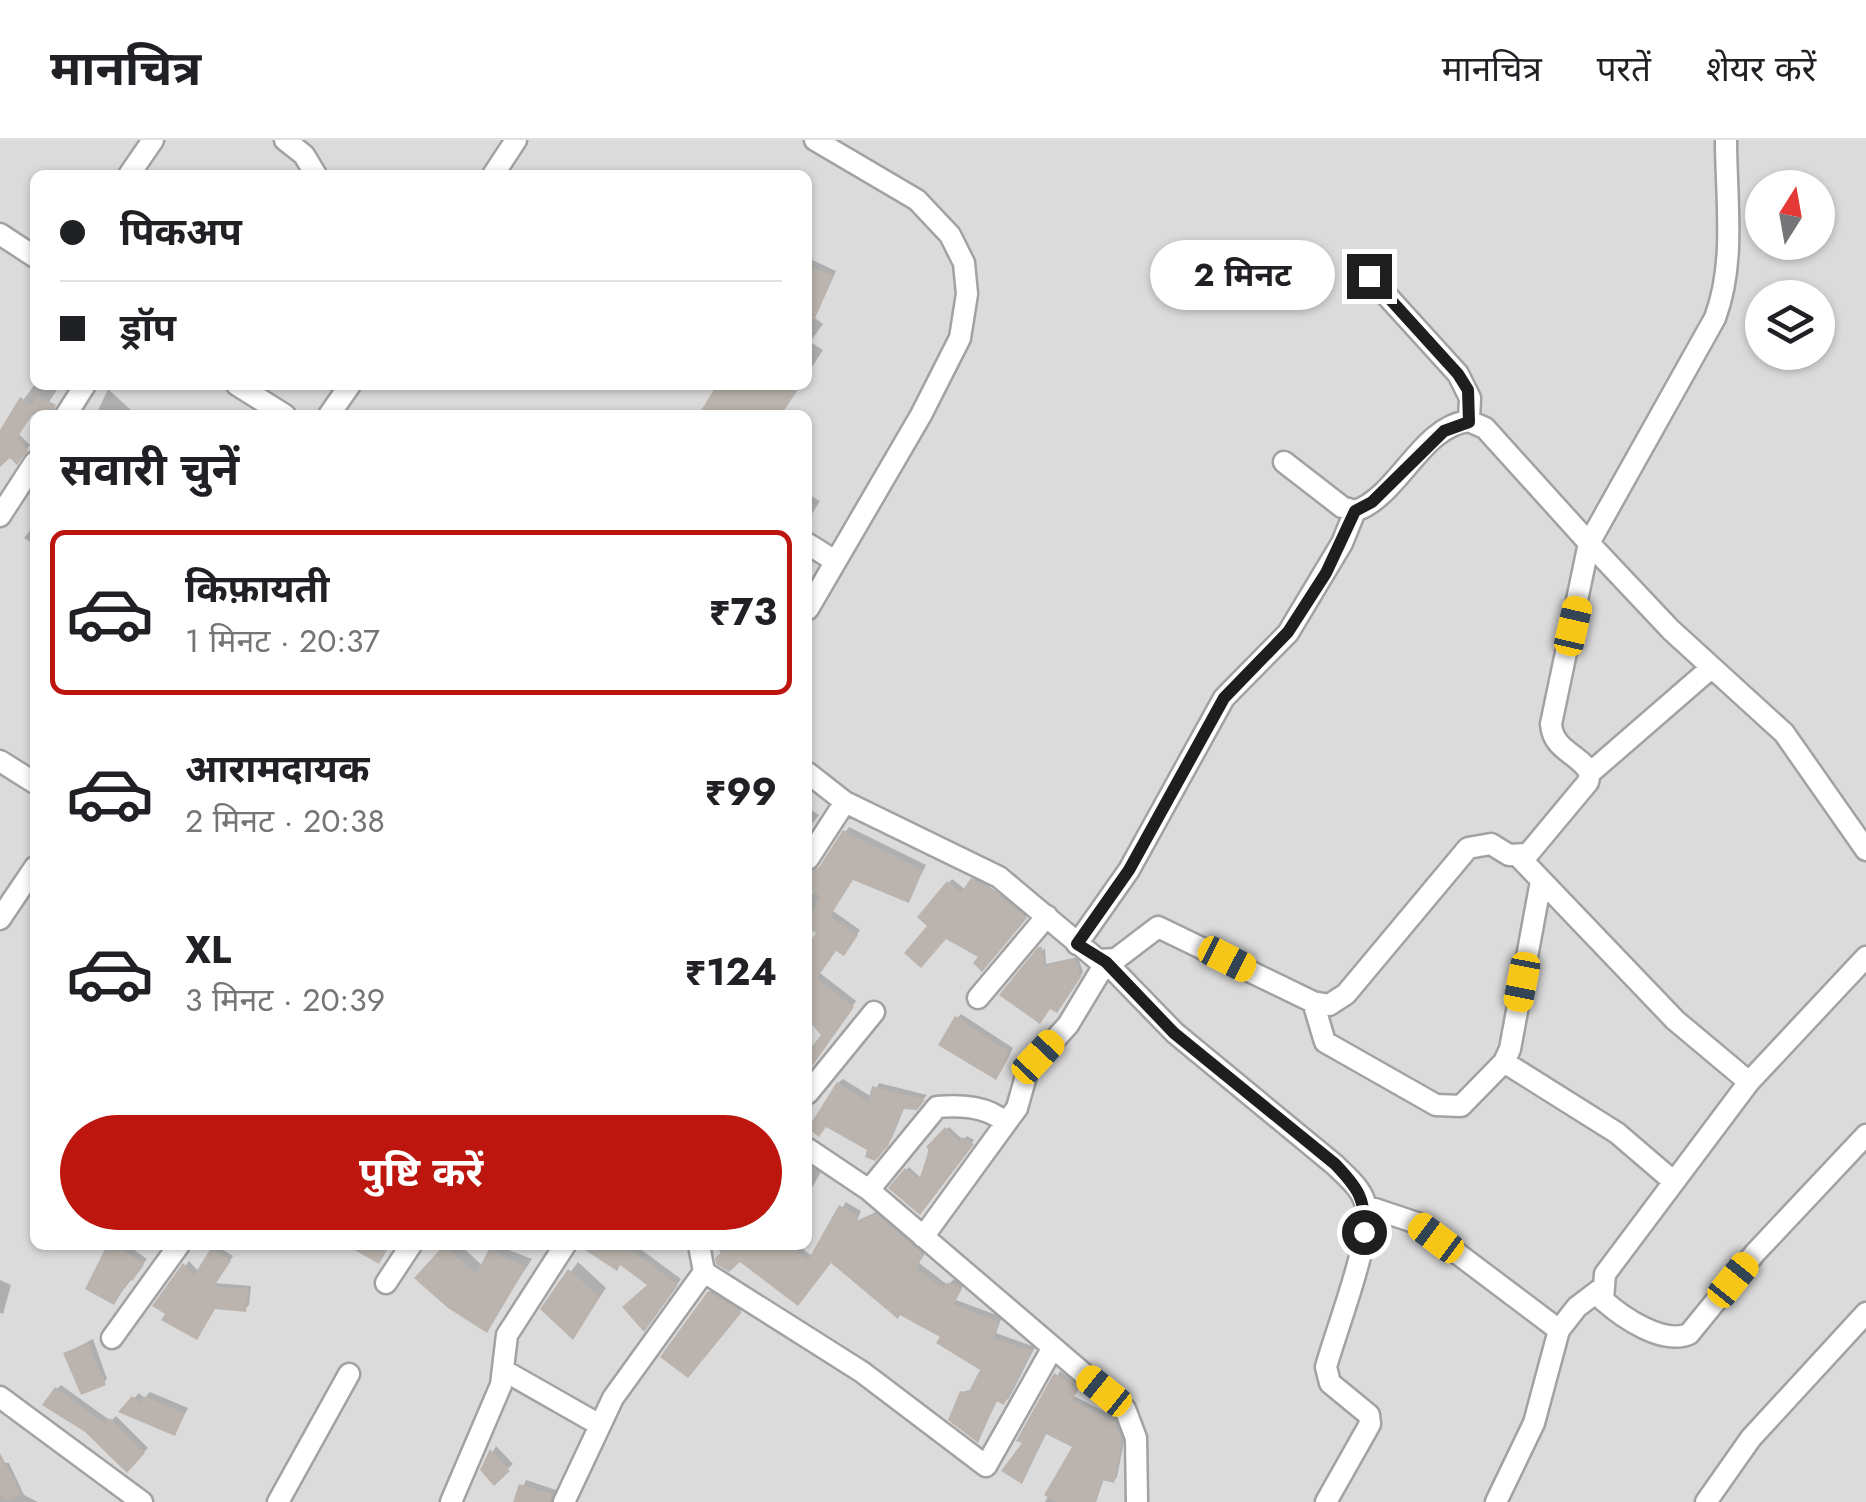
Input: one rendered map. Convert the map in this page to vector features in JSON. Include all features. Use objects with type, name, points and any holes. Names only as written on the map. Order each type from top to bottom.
[{"type":"street","points":[[133,170],[152,140]]},
{"type":"street","points":[[496,170],[516,140]]},
{"type":"street","points":[[812,602],[960,338],[968,294],[964,263],[950,234],[918,200],[816,140]]},
{"type":"street","points":[[1590,773],[1556,742],[1551,724],[1589,543],[1715,318],[1724,294],[1728,266],[1726,140]]},
{"type":"street","points":[[292,142],[312,170]]},
{"type":"street","points":[[0,234],[30,254]]},
{"type":"street","points":[[1369,276],[1458,374],[1468,390],[1469,422]]},
{"type":"street","points":[[245,390],[277,410]]},
{"type":"street","points":[[1077,944],[1129,870],[1224,698],[1288,632],[1334,558],[1355,511],[1372,502],[1444,431],[1469,422],[1485,428],[1589,543],[1711,668],[1784,733],[1866,850]]},
{"type":"street","points":[[1284,462],[1342,507],[1355,511]]},
{"type":"street","points":[[0,516],[30,470]]},
{"type":"street","points":[[812,546],[836,561]]},
{"type":"street","points":[[1520,858],[1583,789],[1590,773],[1711,668]]},
{"type":"street","points":[[0,761],[30,781]]},
{"type":"street","points":[[812,777],[844,802],[999,877],[1077,944],[1106,962],[1174,1033],[1335,1164],[1359,1189],[1366,1206],[1364,1232],[1326,1366],[1330,1382],[1369,1414],[1370,1424],[1326,1502]]},
{"type":"street","points":[[812,853],[844,802]]},
{"type":"street","points":[[923,1237],[1017,1108],[1028,1069],[1068,1025],[1106,962],[1158,927],[1314,1002],[1329,1005],[1346,994],[1468,848],[1492,844],[1520,858],[1675,1020],[1749,1082]]},
{"type":"street","points":[[0,919],[30,874]]},
{"type":"street","points":[[1314,1002],[1325,1042],[1436,1105],[1461,1106],[1504,1062],[1540,881]]},
{"type":"street","points":[[978,998],[1047,916]]},
{"type":"street","points":[[1866,958],[1749,1082],[1605,1274],[1603,1300],[1615,1311],[1665,1336],[1678,1339],[1689,1334],[1755,1253],[1866,1134]]},
{"type":"street","points":[[812,1088],[874,1012]]},
{"type":"street","points":[[1504,1062],[1617,1133],[1674,1181]]},
{"type":"street","points":[[869,1190],[937,1107],[962,1106],[996,1114],[1006,1122]]},
{"type":"street","points":[[812,1152],[869,1190],[1124,1409],[1132,1422],[1137,1502]]},
{"type":"street","points":[[1366,1206],[1417,1223],[1560,1330]]},
{"type":"street","points":[[112,1338],[175,1250]]},
{"type":"street","points":[[386,1284],[409,1250]]},
{"type":"street","points":[[451,1502],[492,1415],[514,1320],[563,1250]]},
{"type":"street","points":[[564,1502],[598,1424],[704,1272],[700,1250]]},
{"type":"street","points":[[704,1272],[834,1352],[986,1466],[1052,1349]]},
{"type":"street","points":[[1496,1502],[1534,1424],[1560,1330],[1578,1307],[1602,1288]]},
{"type":"street","points":[[1706,1502],[1751,1438],[1866,1313]]},
{"type":"street","points":[[503,1370],[598,1424]]},
{"type":"street","points":[[278,1502],[348,1374]]},
{"type":"street","points":[[0,1397],[142,1502]]},
{"type":"shaded area","points":[[0,140],[1866,140],[1866,1502],[0,1502]]},
{"type":"building","points":[[812,267],[833,276],[812,324]]},
{"type":"building","points":[[714,390],[798,390],[784,410],[701,410]]},
{"type":"building","points":[[38,395],[56,405],[54,410],[30,410],[30,418],[17,438],[28,450],[17,465],[10,458],[0,467],[0,430],[20,397],[32,405]]},
{"type":"building","points":[[843,830],[923,870],[909,903],[853,880],[830,916],[858,935],[844,956],[836,951],[817,978],[854,1007],[812,1066],[812,1046],[821,1035],[812,1025],[812,939],[816,933],[812,930],[812,912],[820,896],[812,891],[812,871],[819,867]]},
{"type":"building","points":[[971,878],[1027,918],[982,972],[973,963],[978,957],[946,939],[921,968],[904,953],[927,926],[917,917],[947,881],[961,893]]},
{"type":"building","points":[[1042,947],[1044,966],[1075,958],[1081,977],[1057,1013],[1050,1009],[1040,1024],[999,995]]},
{"type":"building","points":[[955,1016],[1011,1053],[996,1080],[938,1045]]},
{"type":"building","points":[[837,1082],[868,1102],[872,1086],[925,1100],[917,1110],[903,1109],[888,1146],[875,1161],[865,1157],[867,1150],[826,1127],[819,1137],[812,1131],[812,1122]]},
{"type":"building","points":[[945,1127],[960,1142],[962,1137],[974,1144],[920,1215],[888,1188],[905,1168],[919,1180],[929,1150],[926,1147]]},
{"type":"building","points":[[839,1205],[858,1216],[855,1222],[875,1213],[924,1255],[916,1268],[944,1289],[948,1282],[962,1289],[953,1304],[999,1322],[993,1338],[1032,1351],[1004,1405],[996,1401],[978,1443],[948,1420],[960,1391],[968,1393],[980,1370],[936,1343],[940,1337],[900,1315],[898,1319],[831,1263],[798,1306],[740,1262],[729,1272],[716,1264],[715,1258],[724,1250],[794,1250],[808,1260]]},
{"type":"building","points":[[104,1250],[123,1250],[144,1265],[132,1281],[129,1279],[114,1305],[85,1289]]},
{"type":"building","points":[[210,1250],[214,1250],[231,1261],[214,1286],[248,1289],[246,1312],[215,1309],[197,1340],[161,1320],[165,1314],[152,1306],[183,1263],[194,1275]]},
{"type":"building","points":[[355,1250],[387,1250],[379,1264]]},
{"type":"building","points":[[439,1250],[450,1250],[476,1274],[488,1250],[526,1267],[487,1333],[448,1308],[414,1278]]},
{"type":"building","points":[[585,1250],[631,1250],[678,1285],[644,1332],[622,1307],[647,1285],[620,1265],[617,1271]]},
{"type":"building","points":[[568,1269],[600,1297],[573,1340],[540,1309]]},
{"type":"building","points":[[708,1291],[742,1312],[688,1378],[660,1357]]},
{"type":"building","points":[[88,1343],[106,1385],[81,1395],[63,1353]]},
{"type":"building","points":[[1054,1373],[1079,1389],[1072,1400],[1115,1422],[1122,1441],[1114,1483],[1102,1480],[1095,1502],[1057,1502],[1044,1495],[1072,1447],[1046,1434],[1022,1484],[1001,1471],[1022,1443],[1016,1441]]},
{"type":"building","points":[[55,1387],[105,1424],[110,1418],[145,1453],[127,1473],[85,1432],[42,1405]]},
{"type":"building","points":[[132,1396],[140,1403],[143,1396],[185,1413],[175,1436],[118,1412]]},
{"type":"building","points":[[490,1449],[510,1471],[494,1486],[480,1470]]},
{"type":"building","points":[[0,1453],[21,1494],[7,1501],[0,1496]]},
{"type":"building","points":[[519,1484],[552,1494],[550,1502],[513,1502]]},
{"type":"route","points":[[1364,1232],[1366,1206],[1359,1189],[1335,1164],[1174,1033],[1106,962],[1077,944],[1129,870],[1224,698],[1242,675],[1274,650],[1288,632],[1326,573],[1355,511],[1372,502],[1444,431],[1456,423],[1469,422],[1470,398],[1458,374],[1369,276]]}]
